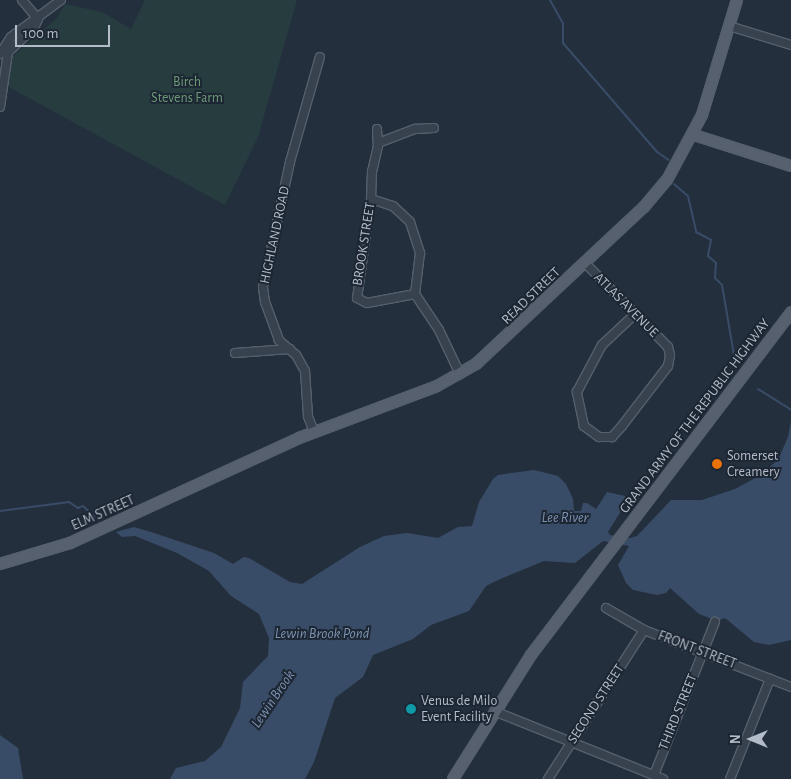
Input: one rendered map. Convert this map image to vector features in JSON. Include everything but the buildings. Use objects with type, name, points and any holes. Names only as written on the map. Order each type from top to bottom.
[{"type":"main road","name":"READ STREET","points":[[214,478],[314,432],[402,400],[460,374],[504,340],[658,191],[694,135],[737,0]]},
{"type":"main road","points":[[694,135],[791,166]]},
{"type":"main road","name":"GRAND ARMY OF THE REPUBLIC HIGHWAY","points":[[494,711],[619,539],[791,312]]},
{"type":"main road","name":"ELM STREET","points":[[0,564],[70,543],[214,478]]},
{"type":"main road","points":[[452,779],[494,711]]},
{"type":"street","points":[[22,0],[38,19]]},
{"type":"street","points":[[0,54],[11,37],[38,19],[61,0]]},
{"type":"street","points":[[0,107],[8,52],[34,28],[38,19]]},
{"type":"street","points":[[729,26],[791,45]]},
{"type":"street","name":"HIGHLAND ROAD","points":[[314,432],[308,416],[305,371],[290,349],[279,340],[265,302],[263,281],[292,155],[320,57]]},
{"type":"street","points":[[378,143],[415,130],[434,128]]},
{"type":"street","name":"BROOK STREET","points":[[377,129],[378,143],[372,171],[371,199],[357,299],[367,303],[415,294]]},
{"type":"street","points":[[371,199],[393,206],[410,222],[420,254],[415,294],[439,330],[460,374]]},
{"type":"street","name":"ATLAS AVENUE","points":[[585,263],[634,316],[668,347],[668,366],[614,434],[606,438],[591,434],[580,416],[578,392],[602,345],[634,316]]},
{"type":"street","points":[[237,353],[290,349]]},
{"type":"street","name":"FRONT STREET","points":[[606,608],[644,630],[791,687]]},
{"type":"street","name":"THIRD STREET","points":[[654,775],[714,622]]},
{"type":"street","name":"SECOND STREET","points":[[548,779],[644,630]]},
{"type":"street","points":[[730,779],[770,679]]},
{"type":"street","points":[[494,711],[663,779]]},
{"type":"green space","name":"Birch Stevens Farm","points":[[145,0],[297,0],[258,137],[225,205],[5,85],[12,57],[57,18],[65,4],[102,12],[131,29]]},
{"type":"water","name":"Lewin Brook Pond","points":[[791,420],[791,640],[769,645],[754,642],[725,618],[717,621],[699,614],[670,588],[666,593],[657,595],[633,590],[626,583],[618,565],[629,546],[603,541],[575,563],[544,561],[498,580],[486,586],[469,611],[431,625],[413,639],[373,655],[363,677],[335,698],[314,762],[305,779],[170,779],[176,768],[205,761],[221,747],[240,708],[243,682],[268,656],[269,638],[259,614],[231,596],[209,571],[177,553],[135,536],[122,537],[116,532],[134,527],[214,553],[233,564],[244,557],[249,558],[290,582],[302,584],[360,547],[384,536],[407,533],[438,538],[458,527],[472,526],[479,502],[493,479],[498,475],[534,470],[558,476],[566,484],[573,499],[574,511],[581,511],[583,503],[587,503],[596,509],[607,492],[625,496],[626,503],[608,532],[610,535],[630,538],[637,536],[671,500],[702,500],[735,489],[759,476],[778,460],[788,437]]},
{"type":"water","points":[[0,735],[18,748],[23,779],[0,779]]},
{"type":"waterway","points":[[550,0],[563,23],[563,43],[657,152],[669,160]]},
{"type":"waterway","points":[[674,184],[688,196],[696,232],[711,240],[708,256],[716,263],[715,278],[722,285],[735,361]]},
{"type":"waterway","points":[[758,389],[791,410]]},
{"type":"waterway","points":[[0,511],[69,502],[78,508],[83,506],[98,520]]},
{"type":"place","name":"Somerset Creamery","points":[[717,464]]},
{"type":"place","name":"Venus de Milo Event Facility","points":[[411,709]]},
{"type":"water label","name":"Lee River","points":[[565,518]]},
{"type":"water label","name":"Lewin Brook","points":[[273,699]]}]
